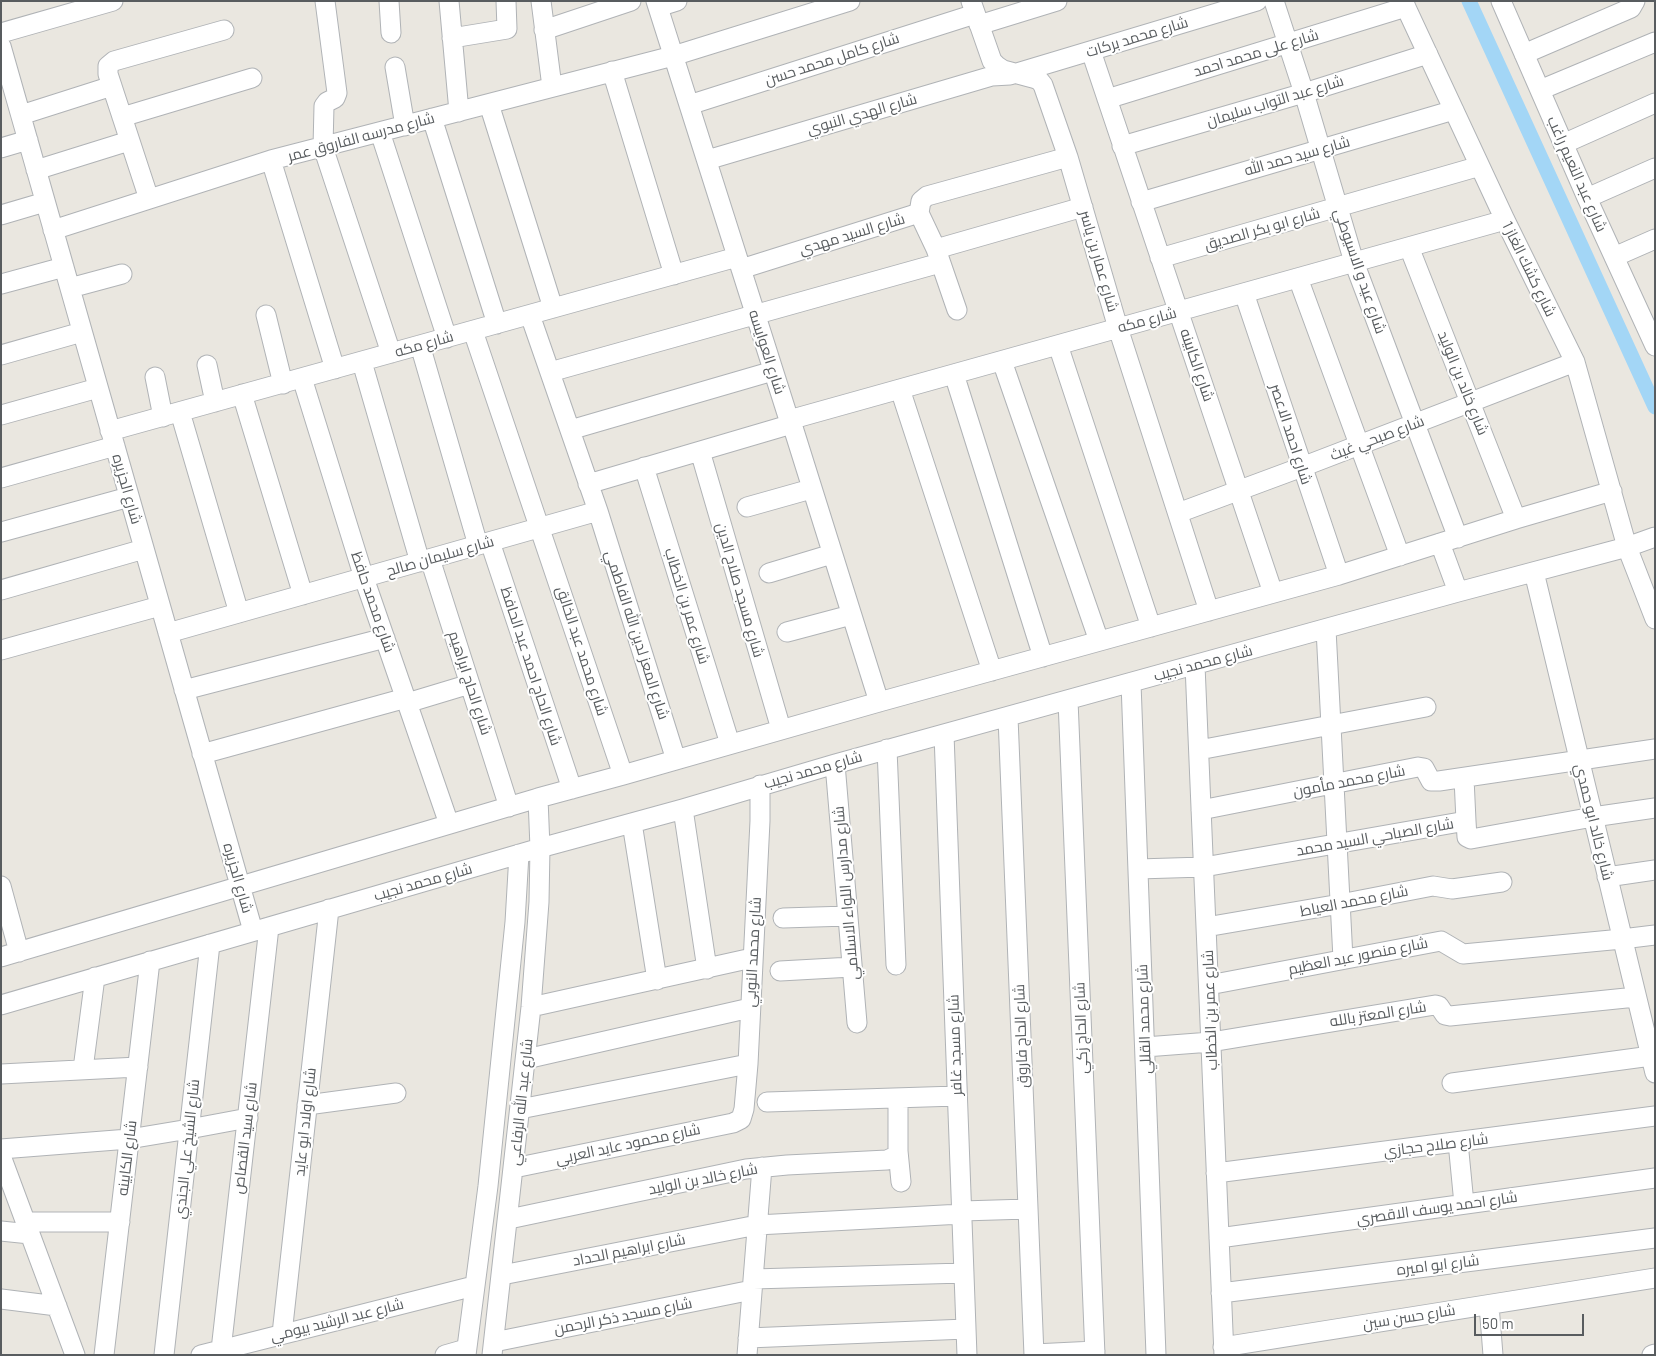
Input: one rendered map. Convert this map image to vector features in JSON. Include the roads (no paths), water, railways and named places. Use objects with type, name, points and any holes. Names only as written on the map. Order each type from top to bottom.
[{"type":"street","points":[[1,33],[67,7],[113,1]]},
{"type":"street","points":[[325,1],[337,93],[335,98],[324,106],[323,147],[391,353]]},
{"type":"street","points":[[389,1],[391,33]]},
{"type":"street","points":[[449,1],[459,112]]},
{"type":"street","points":[[452,38],[506,30],[508,27],[506,1]]},
{"type":"street","points":[[541,1],[552,87]]},
{"type":"street","points":[[544,30],[631,1]]},
{"type":"street","points":[[657,4],[677,1]]},
{"type":"street","name":"شارع مدرسه الفاروق عمر","points":[[53,230],[271,160],[673,56],[850,1]]},
{"type":"street","name":"شارع كامل محمد حسن","points":[[689,105],[975,13],[1057,1]]},
{"type":"street","name":"شارع محمد بركات","points":[[1017,73],[1256,1]]},
{"type":"street","name":"شارع عيد و الاسيوطي","points":[[1274,1],[1304,93],[1354,262],[1458,538]]},
{"type":"street","name":"شارع عبد النعيم راغب","points":[[1501,1],[1587,198],[1655,346]]},
{"type":"street","points":[[1524,54],[1632,8],[1635,1]]},
{"type":"street","name":"شارع العوايسه","points":[[657,4],[879,702]]},
{"type":"street","name":"شارع على محمد احمد","points":[[1107,99],[1288,43],[1404,4]]},
{"type":"street","name":"شارع كشك الغاز 1","points":[[1404,4],[1505,220],[1575,362],[1627,547],[1655,619]]},
{"type":"street","name":"شارع عمار بن ياسر","points":[[975,13],[992,61],[1003,70],[1039,80],[1043,84],[1068,157],[1118,328],[1209,611]]},
{"type":"street","points":[[148,199],[107,70],[108,66],[114,61],[224,30]]},
{"type":"street","points":[[1540,90],[1655,42]]},
{"type":"street","name":"شارع الجزيره","points":[[1,46],[5,78],[20,114],[28,140],[240,886],[261,929]]},
{"type":"street","name":"شارع الكابينه","points":[[1091,51],[1273,594]]},
{"type":"street","name":"شارع عبد التواب سليمان","points":[[1122,146],[1304,93],[1428,54]]},
{"type":"street","points":[[395,67],[404,126]]},
{"type":"street","points":[[612,71],[674,275]]},
{"type":"street","name":"شارع الهدي النبوي","points":[[707,160],[992,76],[1017,73]]},
{"type":"street","points":[[122,117],[252,78]]},
{"type":"street","points":[[20,114],[112,86]]},
{"type":"street","points":[[1564,144],[1655,103]]},
{"type":"street","points":[[489,104],[554,308]]},
{"type":"street","name":"شارع سيد حمد الله","points":[[1141,202],[1454,110]]},
{"type":"street","points":[[432,118],[497,324]]},
{"type":"street","points":[[380,132],[447,338]]},
{"type":"street","points":[[1,148],[28,140]]},
{"type":"street","points":[[36,170],[129,141]]},
{"type":"street","name":"شارع السيد مهدي","points":[[739,263],[919,213],[921,201],[927,196],[1068,157]]},
{"type":"street","points":[[271,160],[335,369]]},
{"type":"street","name":"شارع ابو بكر الصديق","points":[[1160,258],[1480,166]]},
{"type":"street","points":[[1587,198],[1655,168]]},
{"type":"street","points":[[1,215],[45,202]]},
{"type":"street","points":[[550,372],[756,316],[1083,207]]},
{"type":"street","points":[[919,213],[938,256],[956,310]]},
{"type":"street","name":"شارع مكه","points":[[588,484],[900,389],[1505,220]]},
{"type":"street","points":[[1614,257],[1655,239]]},
{"type":"street","name":"شارع خالد بن الوليد","points":[[1409,247],[1516,519]]},
{"type":"street","name":"شارع مكه","points":[[1,478],[112,439],[171,414],[674,275],[739,263]]},
{"type":"street","points":[[1,284],[64,267]]},
{"type":"street","points":[[70,288],[122,274]]},
{"type":"street","points":[[1298,278],[1400,556]]},
{"type":"street","name":"شارع احمد الاعصر","points":[[1244,293],[1339,575]]},
{"type":"street","name":"شارع المعز لدين الله الفاطمي","points":[[530,315],[598,511],[676,760]]},
{"type":"street","points":[[266,316],[283,384]]},
{"type":"street","name":"شارع محمد عبد الخالق","points":[[473,331],[541,527],[623,775]]},
{"type":"street","points":[[1,355],[82,332]]},
{"type":"street","name":"شارع الحاج احمد عبد الحافظ","points":[[420,345],[484,544],[572,789]]},
{"type":"street","points":[[1058,345],[1151,627]]},
{"type":"street","points":[[1002,361],[1098,641]]},
{"type":"street","name":"شارع الحاج ابراهيم","points":[[362,362],[425,560],[470,684],[509,807]]},
{"type":"street","name":"شارع صبحي غيث","points":[[1178,512],[1239,491],[1575,362]]},
{"type":"street","points":[[207,365],[215,402]]},
{"type":"street","points":[[570,430],[774,371]]},
{"type":"street","points":[[954,374],[1043,657]]},
{"type":"street","points":[[155,377],[171,414],[239,613]]},
{"type":"street","name":"شارع محمد حافظ","points":[[302,378],[364,578],[450,824]]},
{"type":"street","points":[[1,415],[98,388]]},
{"type":"street","points":[[900,389],[992,670]]},
{"type":"street","points":[[242,394],[303,595]]},
{"type":"street","name":"شارع مسجد صلاح الدين","points":[[700,451],[781,729]]},
{"type":"street","name":"شارع عمر بن الخطاب","points":[[644,467],[730,744]]},
{"type":"street","points":[[746,507],[811,489]]},
{"type":"street","points":[[1,886],[10,955],[538,798],[992,670],[1339,575],[1612,491]]},
{"type":"street","points":[[1,532],[129,497]]},
{"type":"street","name":"شارع سليمان صالح","points":[[168,633],[598,511]]},
{"type":"street","name":"شارع محمد نجيب","points":[[1,1005],[760,785],[1627,547],[1655,537]]},
{"type":"street","points":[[1440,543],[1458,592]]},
{"type":"street","points":[[1,590],[144,549]]},
{"type":"street","points":[[769,573],[832,554]]},
{"type":"street","name":"شارع خالد ابو حمدي","points":[[1534,572],[1653,1065]]},
{"type":"street","points":[[1,650],[160,606]]},
{"type":"street","points":[[787,632],[851,615]]},
{"type":"street","points":[[1326,629],[1343,959]]},
{"type":"street","points":[[184,690],[385,638]]},
{"type":"street","name":"شارع عمر بن الخطاب","points":[[1195,665],[1224,1351]]},
{"type":"street","name":"شارع محمد القللي","points":[[1131,683],[1156,1355]]},
{"type":"street","points":[[202,754],[470,684]]},
{"type":"street","name":"شارع الحاج زكي","points":[[1068,700],[1095,1353]]},
{"type":"street","points":[[1199,750],[1426,707]]},
{"type":"street","name":"شارع الحاج فاروق","points":[[1008,717],[1034,1355]]},
{"type":"street","name":"شارع مسجد غافر","points":[[944,734],[967,1355]]},
{"type":"street","points":[[888,749],[896,965]]},
{"type":"street","name":"شارع محمد مأمون","points":[[1201,810],[1420,767],[1424,768],[1432,782],[1655,749]]},
{"type":"street","name":"شارع مدارس اللواء الاسلامي","points":[[835,764],[857,1023]]},
{"type":"street","points":[[1464,778],[1466,821]]},
{"type":"street","name":"شارع محمد النوبي","points":[[742,1118],[748,1064],[760,821],[760,785]]},
{"type":"street","name":"شارع عبد الله الرفاعي","points":[[493,1348],[532,1007],[539,902],[540,848],[538,798]]},
{"type":"street","points":[[683,808],[707,968]]},
{"type":"street","name":"شارع الصباحي السيد محمد","points":[[1138,869],[1204,867],[1466,821],[1468,837],[1471,838],[1655,808]]},
{"type":"street","points":[[632,823],[657,980]]},
{"type":"street","name":"شارع عبد الله الرفاعي","points":[[466,1352],[488,1186],[515,922],[519,854]]},
{"type":"street","points":[[1607,877],[1655,870]]},
{"type":"street","name":"شارع محمد العياط","points":[[1206,927],[1433,886],[1452,889],[1502,882]]},
{"type":"street","name":"شارع اولاد ابو عايد","points":[[282,1334],[329,909]]},
{"type":"street","points":[[783,918],[848,916]]},
{"type":"street","name":"شارع سيد القصاص","points":[[221,1352],[248,1118],[261,929]]},
{"type":"street","name":"شارع منصور عبد العظيم","points":[[1208,985],[1441,941],[1463,954],[1655,935]]},
{"type":"street","name":"شارع الشيخ علي الجندي","points":[[164,1355],[210,944]]},
{"type":"street","points":[[532,1007],[752,958]]},
{"type":"street","name":"شارع الكابينه","points":[[104,1355],[150,961]]},
{"type":"street","points":[[780,971],[852,967]]},
{"type":"street","points":[[83,1069],[95,977]]},
{"type":"street","name":"شارع المعتز بالله","points":[[1145,1047],[1211,1042],[1435,1005],[1441,1008],[1445,1015],[1450,1016],[1636,997]]},
{"type":"street","points":[[526,1059],[750,1008]]},
{"type":"street","points":[[520,1109],[748,1064]]},
{"type":"street","points":[[1452,1083],[1653,1065]]},
{"type":"street","points":[[1,1074],[138,1067]]},
{"type":"street","points":[[307,1105],[396,1093]]},
{"type":"street","points":[[767,1102],[957,1096]]},
{"type":"street","points":[[898,1098],[898,1155],[901,1182]]},
{"type":"street","name":"شارع صلاح حجازي","points":[[1216,1173],[1655,1116]]},
{"type":"street","points":[[1,1149],[130,1138],[189,1130],[248,1118]]},
{"type":"street","name":"شارع محمود عايد العربي","points":[[514,1168],[733,1123],[742,1118]]},
{"type":"street","points":[[1458,1142],[1464,1204]]},
{"type":"street","name":"شارع خالد بن الوليد","points":[[509,1219],[762,1167],[887,1160],[898,1155]]},
{"type":"street","points":[[1,1156],[75,1355]]},
{"type":"street","points":[[762,1167],[745,1350],[966,1329]]},
{"type":"street","name":"شارع احمد يوسف الاقصري","points":[[1219,1238],[1655,1178]]},
{"type":"street","name":"شارع ابراهيم الحداد","points":[[502,1275],[757,1225],[1028,1209]]},
{"type":"street","points":[[1,1230],[120,1222]]},
{"type":"street","name":"شارع ابو اميره","points":[[1221,1293],[1655,1238]]},
{"type":"street","name":"شارع مسجد ذكر الرحمن","points":[[493,1348],[752,1284],[964,1273]]},
{"type":"street","name":"شارع حسن سين","points":[[1224,1351],[1655,1278]]},
{"type":"street","name":"شارع عبد الرشيد بيومي","points":[[201,1355],[221,1352],[282,1334],[474,1286]]},
{"type":"street","points":[[1,1299],[57,1306]]},
{"type":"street","points":[[1489,1305],[1492,1355]]},
{"type":"street","points":[[444,1355],[466,1352]]},
{"type":"street","points":[[1034,1355],[1095,1353]]},
{"type":"waterway","points":[[1469,1],[1655,407]]}]
